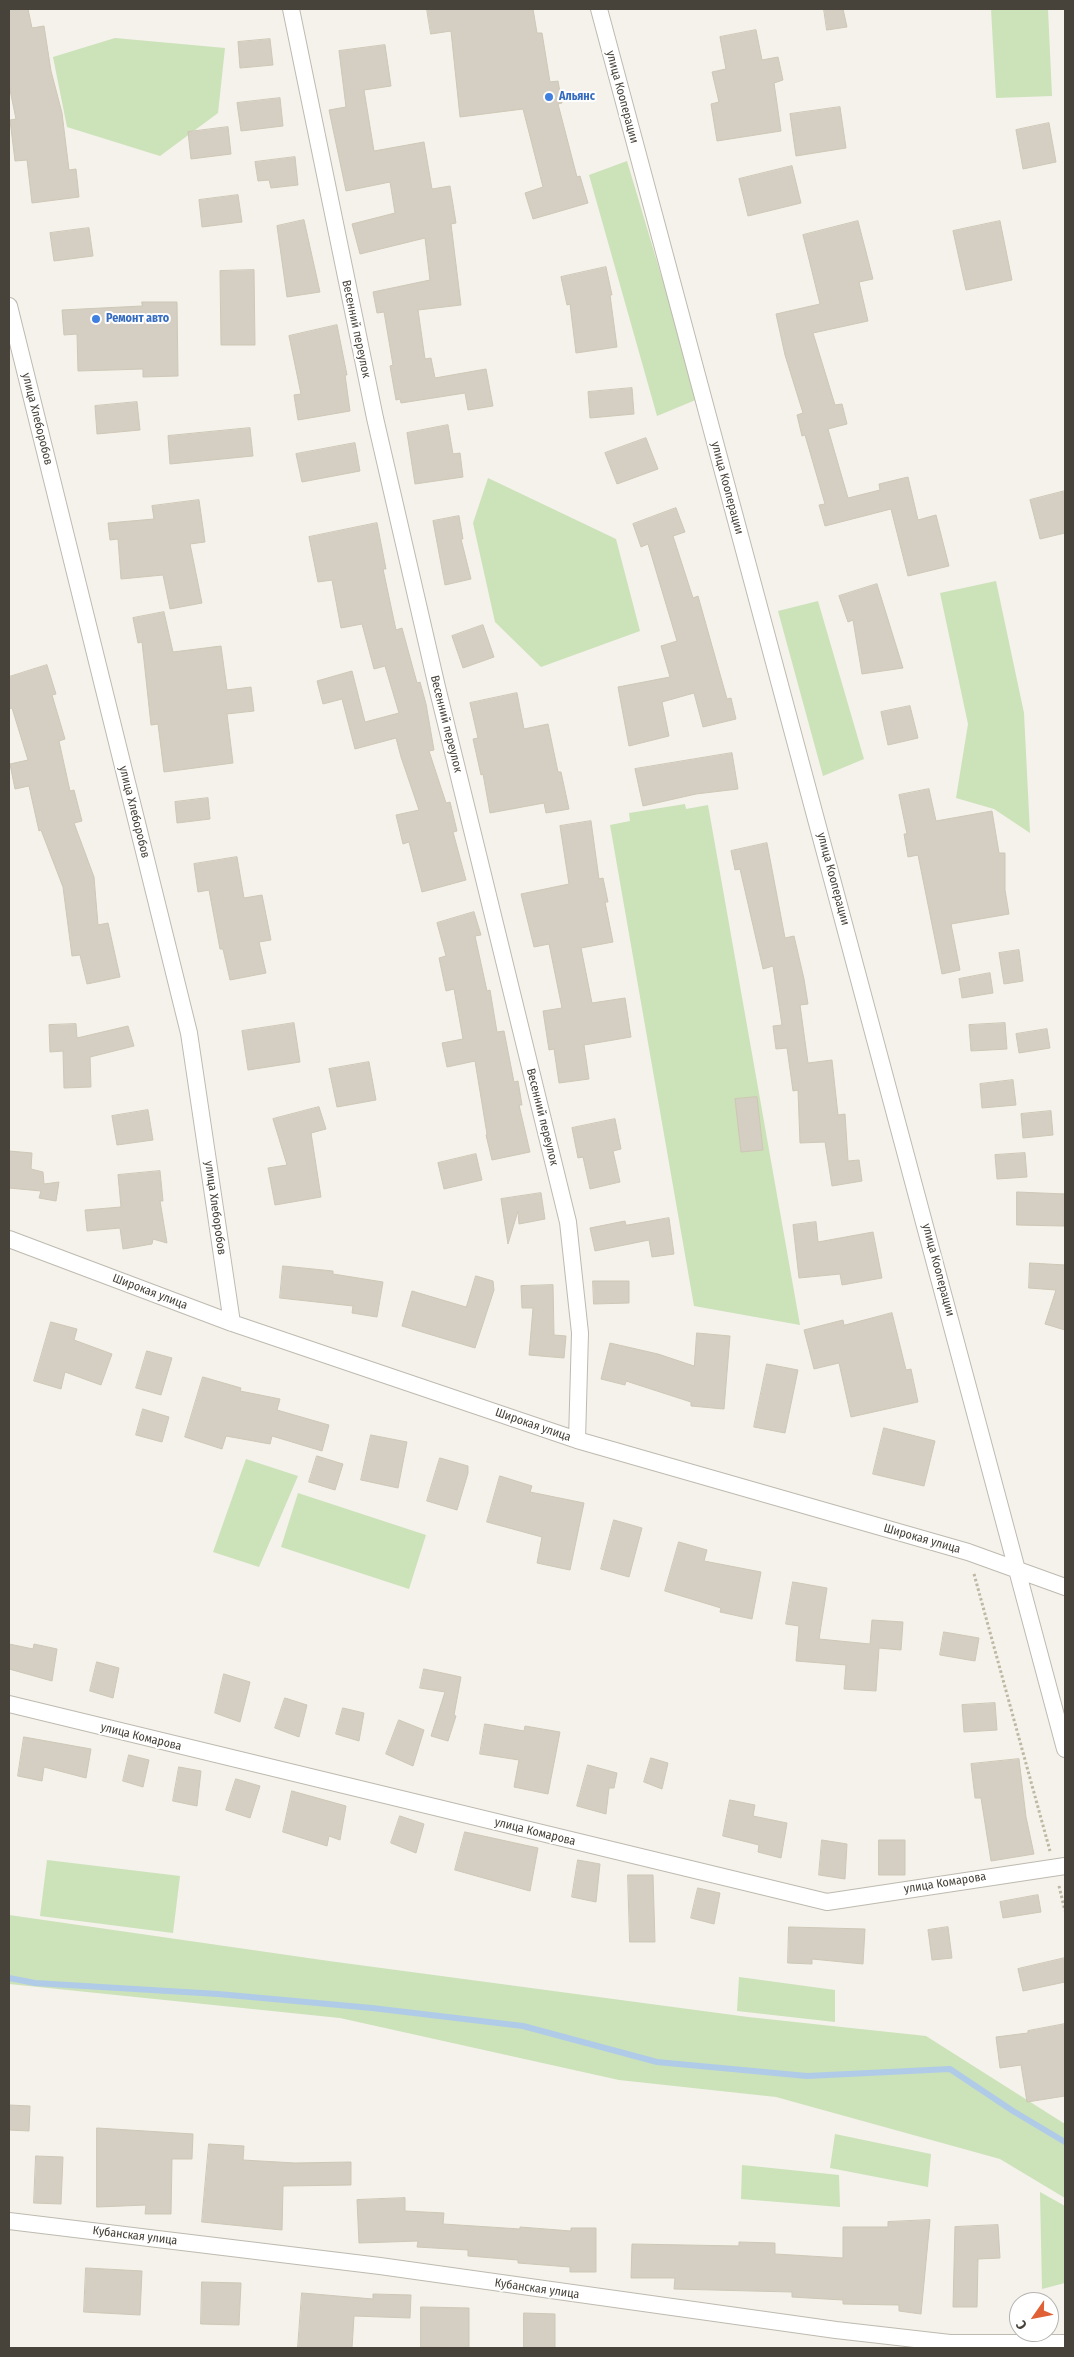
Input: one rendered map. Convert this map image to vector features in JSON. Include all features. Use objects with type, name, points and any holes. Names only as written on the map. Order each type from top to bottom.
[{"type":"street","name":"Весенний переулок","points":[[291,9],[374,418],[437,687],[568,1222],[580,1333],[577,1440]]},
{"type":"street","name":"улица Кооперации","points":[[599,9],[1065,1750]]},
{"type":"street","name":"улица Хлеборобов","points":[[9,306],[189,1033],[232,1323]]},
{"type":"street","name":"Широкая улица","points":[[9,1239],[232,1323],[577,1440],[968,1552],[1065,1587]]},
{"type":"street","name":"улица Комарова","points":[[9,1704],[826,1902],[1060,1866]]},
{"type":"street","name":"Кубанская улица","points":[[9,2221],[380,2266],[836,2330],[950,2343],[1065,2343]]},
{"type":"path","points":[[968,1552],[1060,1866],[1065,1911]]},
{"type":"green space","points":[[991,9],[1048,9],[1052,96],[996,98]]},
{"type":"green space","points":[[115,38],[225,48],[218,113],[160,156],[67,127],[53,57]]},
{"type":"green space","points":[[627,161],[698,399],[657,416],[589,175]]},
{"type":"green space","points":[[488,478],[616,539],[640,631],[541,667],[495,622],[473,523]]},
{"type":"green space","points":[[996,581],[1024,713],[1030,833],[994,809],[956,798],[968,724],[940,593]]},
{"type":"green space","points":[[818,601],[864,759],[823,776],[778,611]]},
{"type":"green space","points":[[685,804],[686,809],[708,805],[800,1325],[694,1306],[610,825],[630,821],[629,813]]},
{"type":"green space","points":[[246,1459],[298,1476],[259,1567],[213,1552]]},
{"type":"green space","points":[[298,1493],[426,1535],[409,1589],[281,1547]]},
{"type":"green space","points":[[47,1860],[180,1876],[173,1933],[40,1916]]},
{"type":"green space","points":[[9,1915],[329,1961],[748,2017],[926,2036],[1065,2124],[1065,2198],[1000,2159],[776,2097],[619,2080],[340,2018],[9,1984]]},
{"type":"green space","points":[[739,1977],[835,1990],[835,2022],[737,2011]]},
{"type":"green space","points":[[835,2134],[931,2154],[928,2187],[830,2168]]},
{"type":"green space","points":[[742,2165],[839,2175],[840,2207],[741,2199]]},
{"type":"green space","points":[[1040,2192],[1065,2206],[1065,2283],[1042,2289]]},
{"type":"building","points":[[9,9],[28,9],[32,28],[44,26],[51,71],[62,113],[69,170],[76,169],[79,197],[32,203],[27,160],[15,161],[10,120],[16,119],[9,85]]},
{"type":"building","points":[[427,9],[533,9],[537,33],[542,33],[550,82],[558,81],[562,103],[558,104],[577,177],[580,176],[588,203],[533,219],[525,193],[543,187],[523,109],[460,117],[451,31],[431,34]]},
{"type":"building","points":[[824,9],[843,9],[847,27],[827,30]]},
{"type":"building","points":[[756,30],[762,60],[778,57],[783,80],[774,83],[781,131],[717,141],[711,104],[719,102],[712,72],[726,69],[720,37]]},
{"type":"building","points":[[270,39],[273,65],[240,68],[238,42]]},
{"type":"building","points":[[385,45],[391,86],[364,90],[374,151],[424,142],[432,189],[450,186],[456,223],[451,224],[461,305],[418,310],[425,359],[431,358],[435,378],[486,369],[493,406],[468,410],[465,393],[401,403],[400,399],[396,400],[390,366],[393,365],[384,312],[377,313],[373,292],[430,280],[425,238],[360,254],[352,224],[395,213],[390,182],[346,191],[329,110],[346,107],[339,51]]},
{"type":"building","points":[[280,98],[283,126],[241,131],[237,103]]},
{"type":"building","points":[[840,107],[846,148],[796,156],[790,114]]},
{"type":"building","points":[[1049,123],[1056,162],[1023,169],[1016,130]]},
{"type":"building","points":[[228,127],[231,154],[191,159],[188,132]]},
{"type":"building","points":[[295,157],[298,185],[271,188],[269,180],[258,181],[255,162]]},
{"type":"building","points":[[792,166],[801,203],[748,216],[739,179]]},
{"type":"building","points":[[238,195],[242,222],[202,227],[199,200]]},
{"type":"building","points":[[304,220],[320,292],[287,297],[277,226]]},
{"type":"building","points":[[858,221],[873,279],[859,282],[868,321],[813,333],[835,405],[842,404],[847,424],[828,429],[848,498],[880,490],[879,484],[908,477],[918,520],[936,515],[949,566],[908,576],[891,509],[825,526],[819,505],[825,504],[805,435],[802,436],[797,415],[803,413],[785,355],[776,314],[820,304],[803,235]]},
{"type":"building","points":[[1000,221],[1012,280],[966,290],[953,231]]},
{"type":"building","points":[[89,228],[93,256],[54,261],[50,233]]},
{"type":"building","points":[[606,267],[612,295],[610,295],[617,347],[576,353],[570,304],[567,305],[561,277]]},
{"type":"building","points":[[254,270],[255,345],[221,345],[220,271]]},
{"type":"building","points":[[142,302],[177,302],[178,376],[143,377],[143,369],[78,371],[77,334],[64,335],[62,310],[142,306]]},
{"type":"building","points":[[337,325],[347,375],[345,375],[350,411],[298,420],[294,395],[301,394],[289,336]]},
{"type":"building","points":[[632,388],[634,414],[590,418],[588,392]]},
{"type":"building","points":[[137,402],[140,430],[97,434],[95,406]]},
{"type":"building","points":[[448,425],[453,454],[460,453],[463,477],[415,484],[407,433]]},
{"type":"building","points":[[250,428],[253,456],[170,464],[168,436]]},
{"type":"building","points":[[646,438],[658,469],[617,484],[605,453]]},
{"type":"building","points":[[355,443],[360,471],[302,482],[296,454]]},
{"type":"building","points":[[1065,491],[1065,533],[1040,539],[1030,500]]},
{"type":"building","points":[[199,500],[205,542],[190,544],[202,603],[170,609],[163,575],[121,579],[118,539],[110,540],[108,523],[154,519],[152,506]]},
{"type":"building","points":[[676,508],[685,532],[673,536],[693,598],[698,596],[727,699],[731,698],[736,719],[703,727],[694,693],[662,702],[669,736],[629,746],[618,687],[670,677],[661,646],[677,641],[648,544],[641,547],[633,524]]},
{"type":"building","points":[[459,516],[463,539],[461,539],[471,579],[445,585],[433,521]]},
{"type":"building","points":[[377,523],[386,569],[383,569],[396,630],[402,628],[417,683],[420,682],[434,750],[429,751],[446,803],[450,802],[457,831],[453,832],[466,880],[422,892],[409,842],[403,844],[396,815],[419,810],[396,738],[355,749],[342,699],[323,704],[317,681],[352,671],[365,722],[399,713],[385,666],[374,669],[362,624],[341,628],[332,580],[318,582],[309,537]]},
{"type":"building","points":[[877,584],[903,668],[862,674],[853,620],[848,622],[839,596]]},
{"type":"building","points":[[164,612],[173,652],[221,646],[227,690],[251,687],[254,711],[227,714],[233,763],[164,772],[158,724],[151,725],[142,642],[138,643],[133,618]]},
{"type":"building","points":[[483,625],[494,657],[463,668],[452,636]]},
{"type":"building","points":[[47,665],[56,694],[52,695],[65,739],[59,741],[70,791],[74,790],[82,821],[74,823],[94,877],[98,925],[108,923],[120,977],[87,984],[80,955],[72,956],[63,887],[41,830],[39,831],[29,786],[15,789],[10,764],[28,760],[12,708],[9,709],[9,677]]},
{"type":"building","points":[[517,693],[524,729],[548,724],[558,772],[561,772],[569,809],[546,813],[544,803],[490,813],[483,774],[481,775],[473,739],[478,738],[470,703]]},
{"type":"building","points":[[910,706],[918,738],[888,745],[881,712]]},
{"type":"building","points":[[732,753],[738,789],[696,794],[643,806],[635,769]]},
{"type":"building","points":[[929,789],[936,821],[992,811],[999,853],[1005,853],[1005,890],[1009,914],[951,924],[960,970],[942,974],[918,855],[908,857],[904,834],[907,834],[899,795]]},
{"type":"building","points":[[208,798],[210,819],[177,823],[175,802]]},
{"type":"building","points":[[591,821],[599,879],[603,878],[608,902],[605,902],[613,942],[581,948],[592,1003],[625,998],[631,1037],[584,1045],[589,1079],[559,1083],[554,1049],[549,1050],[543,1011],[562,1008],[549,944],[534,947],[521,894],[569,884],[560,826]]},
{"type":"building","points":[[767,843],[785,938],[794,936],[804,979],[808,1004],[800,1005],[808,1063],[832,1060],[838,1115],[845,1114],[848,1161],[859,1160],[862,1181],[832,1186],[825,1142],[800,1143],[798,1090],[793,1091],[787,1048],[776,1049],[773,1026],[782,1025],[773,966],[763,969],[740,869],[735,870],[731,851]]},
{"type":"building","points":[[237,857],[244,898],[262,895],[271,940],[259,942],[266,973],[230,980],[223,949],[220,949],[209,890],[198,892],[194,864]]},
{"type":"building","points":[[474,912],[481,935],[475,936],[487,991],[490,990],[497,1032],[504,1031],[514,1082],[518,1081],[522,1105],[519,1105],[530,1152],[492,1160],[486,1135],[475,1061],[447,1067],[442,1043],[463,1039],[454,989],[446,991],[439,958],[446,956],[437,923]]},
{"type":"building","points":[[1019,950],[1023,981],[1004,984],[999,953]]},
{"type":"building","points":[[990,973],[993,993],[962,998],[959,979]]},
{"type":"building","points":[[294,1023],[300,1062],[248,1070],[242,1031]]},
{"type":"building","points":[[1005,1023],[1007,1049],[971,1051],[969,1025]]},
{"type":"building","points":[[76,1024],[77,1038],[128,1026],[134,1046],[90,1057],[91,1087],[64,1088],[63,1051],[50,1052],[49,1025]]},
{"type":"building","points":[[1047,1029],[1050,1048],[1019,1053],[1016,1034]]},
{"type":"building","points":[[369,1062],[376,1100],[337,1107],[329,1069]]},
{"type":"building","points":[[1013,1080],[1016,1105],[982,1108],[980,1084]]},
{"type":"building","points":[[757,1097],[763,1150],[741,1152],[735,1099]]},
{"type":"building","points":[[319,1107],[326,1129],[311,1133],[321,1197],[275,1205],[268,1168],[287,1165],[273,1119]]},
{"type":"building","points":[[148,1110],[153,1140],[117,1145],[112,1116]]},
{"type":"building","points":[[1051,1111],[1053,1135],[1023,1138],[1021,1114]]},
{"type":"building","points":[[615,1119],[621,1149],[613,1151],[620,1182],[590,1189],[583,1157],[578,1158],[572,1128]]},
{"type":"building","points":[[9,1151],[32,1153],[31,1169],[43,1172],[44,1184],[59,1182],[56,1201],[39,1198],[41,1191],[9,1188]]},
{"type":"building","points":[[1025,1153],[1027,1177],[997,1179],[995,1155]]},
{"type":"building","points":[[476,1154],[482,1180],[444,1189],[438,1163]]},
{"type":"building","points":[[160,1171],[163,1201],[160,1201],[167,1243],[153,1239],[152,1244],[123,1249],[120,1228],[87,1231],[85,1210],[121,1207],[118,1175]]},
{"type":"building","points":[[1017,1192],[1065,1194],[1064,1226],[1017,1225]]},
{"type":"building","points":[[541,1193],[545,1219],[519,1224],[518,1211],[508,1244],[501,1199]]},
{"type":"building","points":[[669,1218],[674,1254],[652,1257],[649,1240],[595,1251],[590,1228],[625,1221],[626,1225]]},
{"type":"building","points":[[816,1222],[818,1242],[873,1232],[882,1278],[842,1285],[840,1274],[799,1278],[793,1225]]},
{"type":"building","points":[[1030,1263],[1065,1265],[1065,1330],[1045,1324],[1056,1290],[1029,1288]]},
{"type":"building","points":[[283,1266],[333,1271],[333,1274],[383,1282],[377,1317],[352,1313],[353,1306],[280,1298]]},
{"type":"building","points":[[476,1276],[493,1281],[494,1290],[475,1348],[402,1326],[412,1291],[466,1307]]},
{"type":"building","points":[[593,1281],[629,1281],[629,1303],[594,1304]]},
{"type":"building","points":[[553,1285],[554,1335],[566,1336],[564,1358],[529,1355],[533,1308],[522,1308],[521,1286]]},
{"type":"building","points":[[892,1313],[906,1370],[911,1369],[918,1402],[851,1417],[839,1363],[814,1369],[804,1330],[843,1320],[844,1325]]},
{"type":"building","points":[[51,1322],[77,1329],[74,1340],[112,1354],[101,1385],[65,1372],[61,1389],[34,1381]]},
{"type":"building","points":[[697,1333],[730,1336],[724,1409],[691,1406],[691,1402],[626,1381],[625,1385],[601,1379],[610,1343],[658,1354],[694,1366]]},
{"type":"building","points":[[147,1351],[172,1358],[161,1395],[136,1388]]},
{"type":"building","points":[[767,1364],[798,1370],[785,1433],[754,1427]]},
{"type":"building","points":[[203,1377],[241,1388],[240,1391],[280,1399],[277,1410],[329,1425],[322,1451],[272,1436],[270,1444],[226,1436],[222,1449],[185,1437]]},
{"type":"building","points":[[143,1409],[169,1417],[162,1442],[136,1435]]},
{"type":"building","points":[[884,1428],[935,1441],[924,1486],[873,1474]]},
{"type":"building","points":[[371,1435],[407,1442],[398,1488],[361,1480]]},
{"type":"building","points":[[317,1456],[343,1464],[335,1490],[309,1482]]},
{"type":"building","points":[[440,1458],[468,1466],[468,1473],[457,1510],[427,1501]]},
{"type":"building","points":[[500,1476],[532,1486],[530,1492],[584,1503],[570,1570],[537,1563],[542,1537],[487,1522]]},
{"type":"building","points":[[614,1520],[642,1528],[629,1577],[601,1569]]},
{"type":"building","points":[[679,1542],[707,1550],[704,1561],[761,1572],[752,1619],[720,1612],[721,1608],[665,1591]]},
{"type":"building","points":[[793,1582],[827,1588],[819,1639],[870,1644],[872,1620],[903,1622],[901,1650],[879,1648],[876,1691],[844,1689],[846,1665],[796,1661],[799,1626],[786,1624]]},
{"type":"building","points":[[944,1632],[979,1638],[975,1661],[940,1655]]},
{"type":"building","points":[[9,1644],[33,1649],[34,1644],[57,1649],[52,1681],[9,1669]]},
{"type":"building","points":[[97,1662],[119,1668],[113,1698],[90,1691]]},
{"type":"building","points":[[424,1669],[461,1677],[454,1715],[456,1716],[448,1741],[431,1736],[445,1692],[420,1688]]},
{"type":"building","points":[[224,1674],[250,1682],[240,1722],[215,1713]]},
{"type":"building","points":[[285,1698],[307,1705],[299,1737],[275,1728]]},
{"type":"building","points":[[995,1703],[997,1730],[964,1732],[962,1705]]},
{"type":"building","points":[[343,1708],[364,1713],[359,1741],[336,1734]]},
{"type":"building","points":[[399,1720],[424,1730],[413,1766],[386,1754]]},
{"type":"building","points":[[485,1724],[524,1731],[525,1726],[560,1732],[548,1794],[514,1787],[519,1760],[480,1754]]},
{"type":"building","points":[[24,1737],[91,1749],[86,1778],[44,1767],[42,1781],[18,1776]]},
{"type":"building","points":[[129,1755],[149,1760],[143,1787],[123,1781]]},
{"type":"building","points":[[651,1758],[668,1763],[662,1789],[644,1782]]},
{"type":"building","points":[[1019,1759],[1026,1817],[1034,1854],[991,1861],[981,1798],[975,1798],[971,1764]]},
{"type":"building","points":[[588,1765],[617,1773],[614,1788],[609,1788],[606,1814],[577,1806]]},
{"type":"building","points":[[179,1767],[201,1771],[197,1806],[173,1801]]},
{"type":"building","points":[[236,1779],[260,1786],[250,1818],[226,1810]]},
{"type":"building","points":[[292,1791],[346,1806],[340,1840],[329,1836],[327,1846],[283,1832]]},
{"type":"building","points":[[730,1800],[755,1805],[753,1816],[787,1823],[781,1858],[758,1852],[759,1845],[723,1836]]},
{"type":"building","points":[[400,1816],[424,1824],[416,1853],[391,1843]]},
{"type":"building","points":[[465,1832],[538,1848],[530,1891],[455,1870]]},
{"type":"building","points":[[822,1840],[847,1844],[845,1879],[819,1875]]},
{"type":"building","points":[[879,1840],[905,1840],[905,1875],[879,1875]]},
{"type":"building","points":[[578,1860],[600,1864],[596,1902],[572,1897]]},
{"type":"building","points":[[628,1875],[653,1875],[655,1942],[630,1942]]},
{"type":"building","points":[[698,1888],[720,1893],[714,1924],[691,1918]]},
{"type":"building","points":[[1038,1895],[1041,1912],[1003,1918],[1000,1902]]},
{"type":"building","points":[[789,1927],[865,1929],[863,1964],[812,1959],[812,1964],[788,1963]]},
{"type":"building","points":[[948,1927],[952,1958],[932,1960],[928,1930]]},
{"type":"building","points":[[1065,1958],[1065,1982],[1023,1991],[1018,1969]]},
{"type":"building","points":[[1065,2024],[1065,2096],[1027,2102],[1021,2065],[1000,2068],[996,2037],[1028,2033],[1028,2031]]},
{"type":"building","points":[[9,2105],[30,2106],[29,2131],[9,2130]]},
{"type":"building","points":[[97,2128],[193,2134],[192,2159],[172,2159],[171,2214],[145,2214],[146,2205],[97,2207]]},
{"type":"building","points":[[209,2144],[244,2146],[243,2160],[295,2163],[351,2162],[351,2185],[283,2186],[282,2230],[202,2222]]},
{"type":"building","points":[[36,2156],[63,2157],[61,2204],[34,2203]]},
{"type":"building","points":[[405,2198],[405,2211],[444,2213],[443,2224],[571,2231],[571,2228],[596,2228],[596,2272],[570,2272],[570,2267],[518,2263],[518,2260],[468,2256],[468,2250],[417,2247],[418,2241],[359,2243],[357,2200]]},
{"type":"building","points":[[930,2220],[921,2314],[899,2311],[899,2305],[843,2304],[843,2300],[792,2297],[792,2292],[674,2289],[675,2278],[631,2278],[632,2244],[739,2246],[739,2242],[775,2243],[775,2254],[843,2258],[843,2227],[888,2227],[888,2222]]},
{"type":"building","points":[[998,2225],[1000,2258],[978,2259],[977,2307],[953,2307],[955,2227]]},
{"type":"building","points":[[86,2268],[142,2271],[140,2315],[84,2312]]},
{"type":"building","points":[[202,2282],[241,2283],[239,2325],[201,2324]]},
{"type":"building","points":[[302,2293],[373,2299],[373,2294],[411,2295],[410,2318],[354,2316],[352,2348],[298,2348]]},
{"type":"building","points":[[421,2307],[469,2308],[469,2348],[421,2347]]},
{"type":"building","points":[[524,2313],[555,2314],[555,2348],[524,2348]]},
{"type":"waterway","points":[[9,1978],[35,1983],[218,1994],[372,2008],[523,2026],[657,2062],[807,2076],[950,2069],[1013,2111],[1065,2142]]},
{"type":"place","name":"Альянс","points":[[549,97]]},
{"type":"place","name":"Ремонт авто","points":[[96,319]]}]
